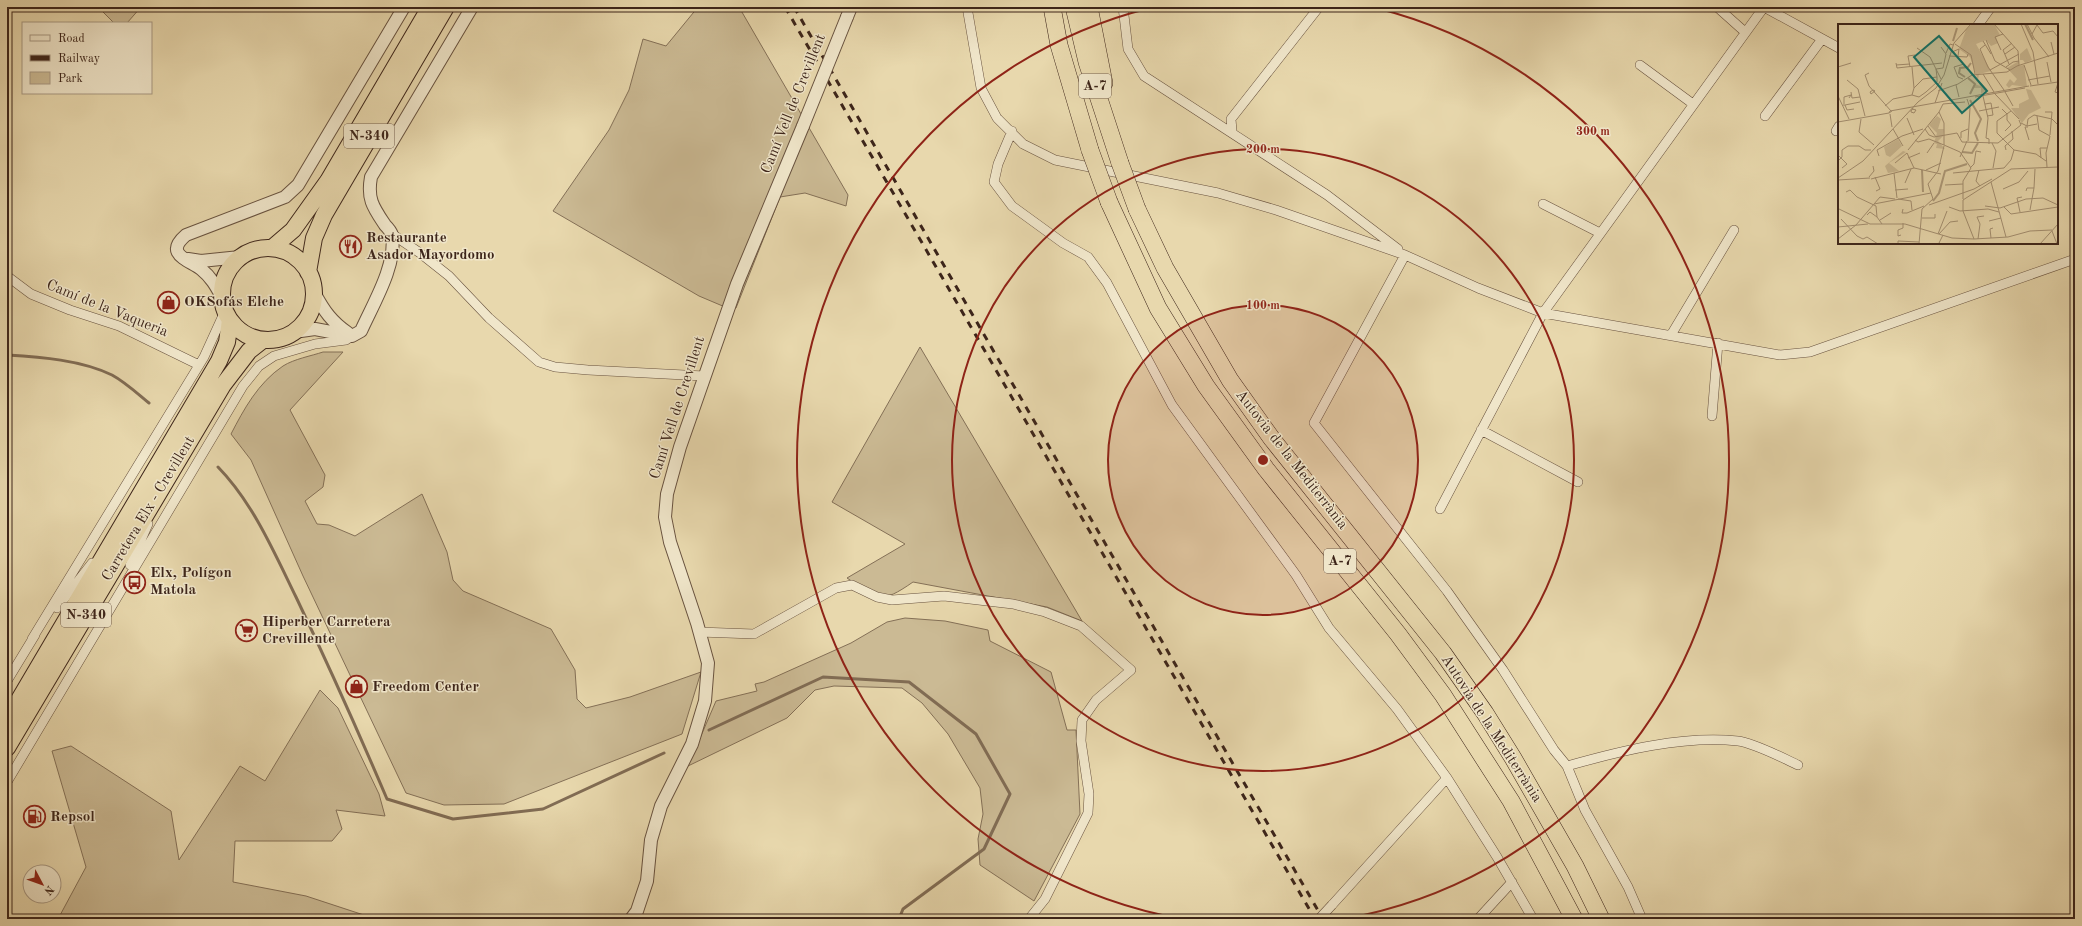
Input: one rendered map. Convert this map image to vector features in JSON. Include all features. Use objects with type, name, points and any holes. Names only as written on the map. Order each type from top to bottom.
[{"type":"highway","name":"N-340","points":[[272,248],[293,230],[328,181],[430,7]]},
{"type":"highway","name":"N-340","points":[[308,272],[314,238],[324,215],[446,7]]},
{"type":"highway","points":[[1046,7],[1059,45]]},
{"type":"highway","name":"Autovia de la Mediterrània","points":[[1052,7],[1059,45],[1090,150],[1109,202],[1158,308],[1206,386],[1266,469],[1398,634],[1443,695],[1511,801],[1574,919]]},
{"type":"highway","name":"Autovia de la Mediterrània","points":[[1074,7],[1087,62],[1120,164],[1137,209],[1165,268],[1230,380],[1272,439],[1443,653],[1485,713],[1514,758],[1572,860],[1601,919]]},
{"type":"highway","points":[[1089,7],[1103,80],[1107,123]]},
{"type":"highway","name":"N-340","points":[[265,248],[272,248],[291,254],[303,263],[311,276],[315,294],[313,307],[304,324],[294,332],[279,339],[263,340],[249,336],[234,326],[226,309],[226,275],[240,257],[265,248]]},
{"type":"highway","name":"Carretera Elx - Crevillent","points":[[7,720],[220,361],[227,342],[226,309]]},
{"type":"highway","name":"Carretera Elx - Crevillent","points":[[7,748],[236,366],[248,351],[263,340]]},
{"type":"street","points":[[7,681],[200,364],[226,309],[214,282],[201,269],[179,255],[176,249],[179,241],[186,235],[285,197],[298,185],[404,7]]},
{"type":"street","points":[[472,7],[371,177],[368,191],[373,207],[392,234],[420,253],[449,276],[490,318],[539,362],[555,367],[588,370],[704,376]]},
{"type":"street","points":[[967,7],[981,88],[997,118],[1012,131],[1023,144],[1055,160],[1218,193],[1289,214],[1405,255],[1478,288],[1543,313],[1671,334],[1780,355],[1810,352],[2075,259]]},
{"type":"street","points":[[1123,7],[1128,49],[1144,76],[1327,195],[1405,255]]},
{"type":"street","points":[[1232,132],[1231,119],[1319,7]]},
{"type":"street","points":[[1717,7],[1746,32]]},
{"type":"street","points":[[1440,509],[1543,313],[1764,7],[1838,47]]},
{"type":"street","points":[[1979,24],[1991,7]]},
{"type":"street","name":"Camí Vell de Crevillent","points":[[631,919],[637,911],[647,881],[651,840],[661,806],[692,744],[705,701],[708,663],[670,542],[665,517],[667,494],[680,447],[737,284],[849,12]]},
{"type":"street","points":[[1765,116],[1822,39]]},
{"type":"street","points":[[1640,65],[1693,104]]},
{"type":"street","points":[[1012,131],[998,164],[994,182],[1012,206],[1063,243],[1088,256],[1107,283],[1172,405],[1296,576],[1329,628],[1397,709],[1448,778],[1533,919]]},
{"type":"street","points":[[1543,204],[1600,233]]},
{"type":"street","points":[[1671,334],[1734,230]]},
{"type":"street","points":[[7,782],[243,386],[259,366],[274,356],[293,349],[315,344],[346,340],[361,331],[388,270],[392,252],[392,234]]},
{"type":"street","points":[[1405,255],[1314,423],[1447,591],[1503,670],[1554,750],[1567,766],[1585,810],[1628,887],[1642,919]]},
{"type":"street","points":[[184,259],[201,261],[240,257]]},
{"type":"street","name":"Camí de la Vaqueria","points":[[7,276],[31,294],[70,310],[119,326],[200,364]]},
{"type":"street","points":[[315,294],[324,311],[332,320],[352,336]]},
{"type":"street","points":[[294,332],[315,329],[352,336]]},
{"type":"street","points":[[1712,416],[1718,343]]},
{"type":"street","points":[[1481,430],[1578,482]]},
{"type":"street","points":[[116,598],[166,481]]},
{"type":"street","points":[[32,639],[123,524]]},
{"type":"street","points":[[699,632],[754,634],[836,588],[852,585],[877,597],[892,600],[944,596],[1013,604],[1045,612],[1081,626],[1086,630],[1131,670],[1096,700],[1082,720],[1080,741],[1089,794],[1088,813],[1045,899],[1029,919]]},
{"type":"street","points":[[1567,766],[1607,754],[1686,741],[1740,741],[1798,765]]},
{"type":"street","points":[[1319,919],[1448,778]]},
{"type":"street","points":[[1478,919],[1512,882]]},
{"type":"green space","points":[[98,7],[141,7],[128,22],[113,22]]},
{"type":"green space","points":[[698,7],[739,7],[848,195],[846,206],[805,193],[780,197],[736,308],[725,307],[699,296],[553,211],[609,130],[629,90],[643,39],[666,46]]},
{"type":"green space","points":[[920,347],[1082,621],[1047,607],[913,582],[893,594],[886,596],[873,595],[847,578],[905,544],[832,502]]},
{"type":"green space","points":[[323,352],[343,352],[290,410],[325,475],[323,487],[305,501],[317,524],[329,525],[355,536],[422,494],[447,552],[453,580],[463,591],[551,629],[575,670],[577,699],[586,708],[630,697],[701,672],[682,734],[504,804],[444,805],[406,793],[303,576],[251,460],[231,434],[252,397],[266,380],[283,366],[292,361]]},
{"type":"green space","points":[[905,618],[945,621],[988,630],[990,641],[1051,672],[1067,730],[1076,730],[1080,814],[1034,901],[980,865],[978,839],[983,814],[980,788],[948,734],[922,703],[902,688],[834,686],[815,690],[787,718],[688,766],[716,701],[757,691],[755,684],[764,682],[851,643],[887,622]]},
{"type":"green space","points":[[320,690],[338,708],[379,794],[385,816],[336,810],[342,829],[332,841],[235,841],[233,882],[306,896],[376,919],[58,919],[86,867],[52,751],[71,746],[171,811],[179,860],[240,766],[265,781]]},
{"type":"waterway","points":[[7,355],[61,360],[100,370],[122,381],[149,403]]},
{"type":"waterway","points":[[218,467],[242,496],[271,546],[331,672],[387,799],[453,819],[543,809],[664,753]]},
{"type":"waterway","points":[[709,730],[823,677],[909,682],[976,734],[1010,794],[984,849],[903,909],[899,919]]},
{"type":"railway","points":[[785,7],[1315,919]]},
{"type":"railway","points":[[794,7],[1323,919]]},
{"type":"place","name":"Restaurante Asador Mayordomo","points":[[351,247]]},
{"type":"place","name":"OKSofás Elche","points":[[169,302]]},
{"type":"place","name":"Elx, Polígon Matola","points":[[135,582]]},
{"type":"place","name":"Hiperber Carretera Crevillente","points":[[247,631]]},
{"type":"place","name":"Freedom Center","points":[[356,687]]},
{"type":"place","name":"Repsol","points":[[34,817]]}]
